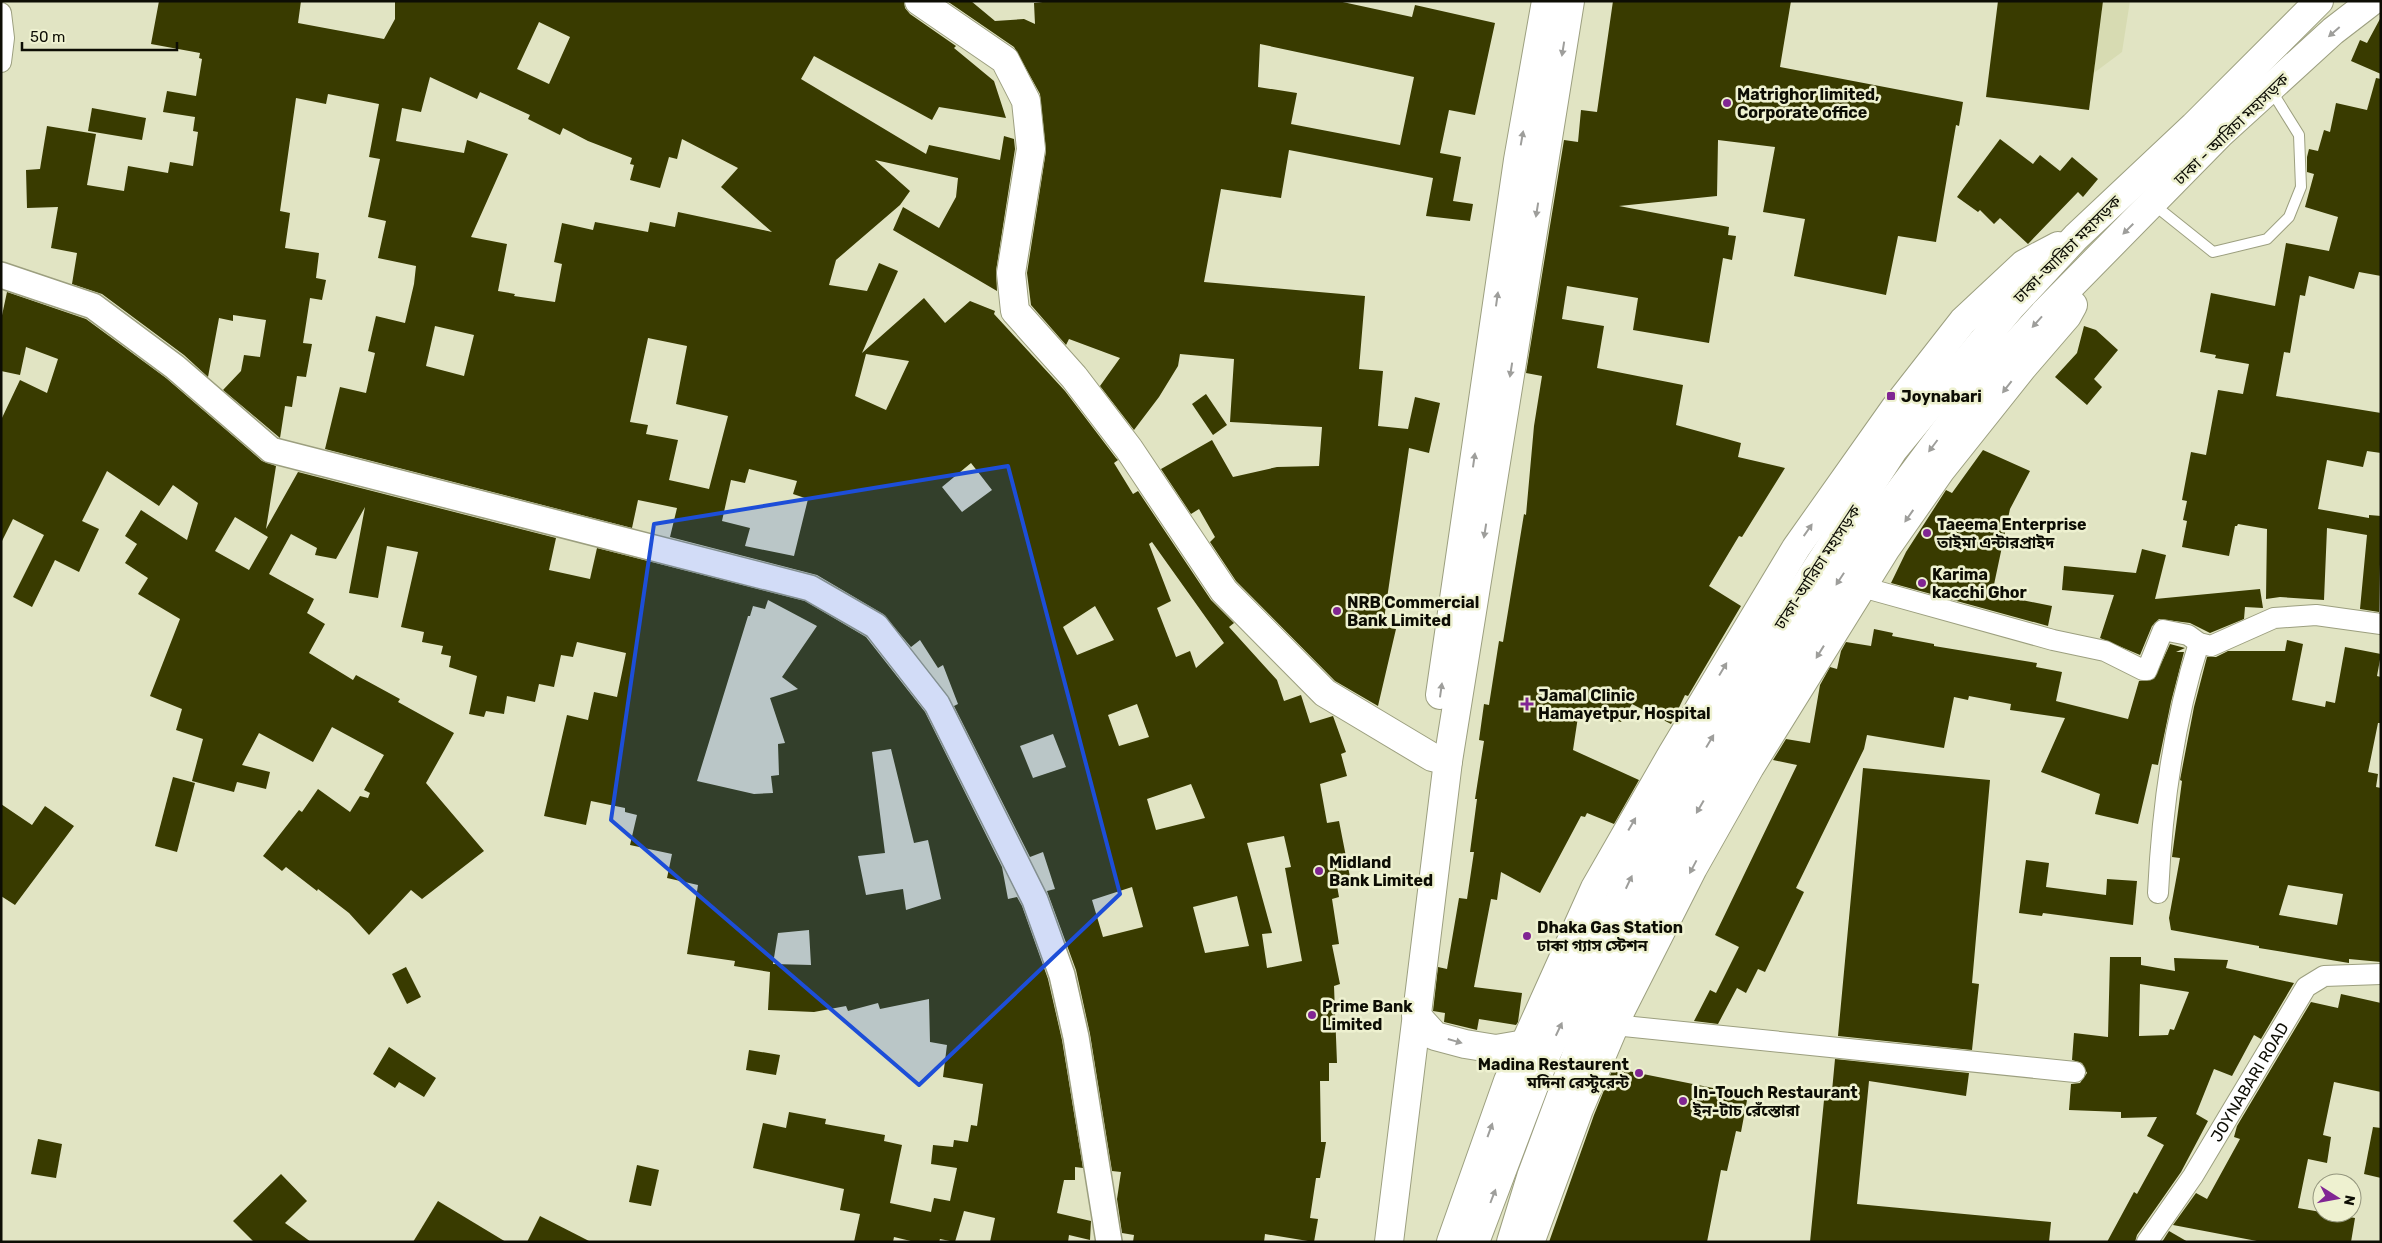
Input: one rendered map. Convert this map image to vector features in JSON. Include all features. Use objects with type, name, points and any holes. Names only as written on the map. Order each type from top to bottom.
[{"type":"main road","points":[[919,1],[1005,60],[1026,101],[1032,149],[1011,273],[1015,311],[1074,377],[1129,449],[1224,591],[1325,693],[1440,759]]},
{"type":"main road","points":[[1372,1242],[1440,759],[1516,170],[1546,1]]},
{"type":"main road","points":[[1389,1242],[1416,1015],[1440,759],[1570,1]]},
{"type":"main road","name":"ঢাকা-আরিচা মহাসড়ক","points":[[1475,1242],[1545,1058],[1651,840],[1774,634],[1830,544],[1894,449],[2010,308],[2076,236],[2194,126],[2319,1]]},
{"type":"main road","name":"ঢাকা - আরিচা মহাসড়ক","points":[[2096,262],[2220,134],[2333,32],[2372,1]]},
{"type":"main road","points":[[1450,1242],[1508,1081],[1595,888],[1672,754],[1796,548],[1895,408],[1963,321],[2024,264],[2076,236]]},
{"type":"main road","points":[[1531,1242],[1576,1118],[1614,1025],[1693,868],[1750,766],[1862,586],[1941,470],[2023,367],[2067,316],[2096,262]]},
{"type":"main road","name":"ঢাকা-আরিচা মহাসড়ক","points":[[1511,1242],[1531,1176],[1579,1048],[1654,885],[1760,704],[1879,518],[1982,381],[2046,311],[2096,262]]},
{"type":"main road","points":[[1416,1015],[1435,1036],[1464,1044],[1496,1049],[1525,1044]]},
{"type":"street","points":[[1,14],[4,38],[1,62]]},
{"type":"street","points":[[1,275],[93,306],[175,367],[270,450],[810,588],[876,626],[937,704],[1034,900],[1062,976],[1074,1028],[1109,1242]]},
{"type":"street","points":[[1862,586],[2053,640],[2105,651],[2129,661],[2143,670],[2147,670],[2162,630],[2188,635],[2205,645]]},
{"type":"street","points":[[2158,893],[2161,840],[2174,737],[2184,688],[2205,645],[2274,618],[2316,615],[2381,624]]},
{"type":"street","name":"JOYNABARI ROAD","points":[[2147,1242],[2193,1176],[2306,987],[2324,976],[2381,974]]},
{"type":"street","points":[[1614,1025],[2075,1072]]},
{"type":"lane","points":[[2153,204],[2213,252],[2267,239],[2289,217],[2301,186],[2300,135],[2270,90]]},
{"type":"highlighted area","points":[[1008,466],[1120,894],[919,1085],[611,820],[654,524]]},
{"type":"shaded area","points":[[2009,1],[2130,1],[2122,52],[2075,87]]},
{"type":"building","points":[[159,1],[301,1],[298,23],[384,39],[395,19],[395,1],[904,1],[905,8],[910,14],[956,46],[954,48],[994,81],[1006,118],[939,107],[932,120],[814,56],[801,79],[926,154],[929,145],[1000,160],[1004,136],[1014,139],[1015,149],[996,271],[997,291],[893,230],[903,207],[939,228],[956,197],[958,178],[875,160],[910,191],[900,205],[836,260],[829,285],[867,291],[879,263],[898,271],[862,353],[924,298],[945,323],[970,301],[995,311],[994,314],[1065,391],[1118,460],[1114,463],[1133,494],[1138,491],[1211,600],[1234,623],[1229,627],[1277,680],[1284,701],[1301,695],[1310,723],[1333,716],[1346,752],[1341,754],[1347,776],[1320,784],[1327,823],[1339,821],[1350,877],[1336,880],[1339,897],[1332,899],[1339,944],[1332,945],[1340,984],[1334,986],[1337,1063],[1329,1063],[1329,1081],[1320,1081],[1321,1142],[1326,1142],[1320,1178],[1316,1178],[1310,1218],[1318,1219],[1314,1242],[1265,1234],[1264,1242],[1133,1242],[1134,1235],[1122,1233],[1117,1199],[1121,1172],[1112,1171],[1090,1034],[1076,970],[1047,891],[1055,889],[1043,852],[1030,857],[954,706],[958,704],[943,665],[938,668],[920,640],[911,647],[883,614],[817,575],[670,537],[677,508],[638,500],[632,528],[325,449],[340,387],[366,393],[375,353],[368,351],[376,316],[405,323],[414,284],[416,266],[378,258],[386,221],[368,217],[380,159],[369,157],[379,104],[328,94],[326,104],[296,98],[280,211],[290,213],[285,248],[319,253],[316,278],[326,280],[322,300],[310,298],[303,343],[312,344],[306,377],[297,376],[292,407],[285,406],[280,438],[223,390],[241,371],[244,355],[260,357],[266,320],[233,315],[233,321],[219,318],[208,377],[184,355],[102,294],[72,284],[77,253],[51,248],[58,207],[27,208],[26,170],[40,169],[47,126],[96,134],[87,185],[124,191],[128,166],[168,173],[170,162],[193,166],[198,132],[193,131],[195,117],[163,112],[167,91],[196,96],[202,59],[199,58],[200,53],[151,44]],"holes":[[[539,22],[570,37],[549,84],[517,69]],[[430,77],[477,99],[480,92],[530,115],[528,119],[560,135],[563,128],[588,141],[632,158],[630,164],[634,165],[630,180],[660,188],[669,157],[677,159],[682,139],[738,168],[721,187],[772,232],[678,212],[675,227],[650,222],[648,232],[595,222],[593,230],[562,223],[554,262],[562,264],[555,302],[514,296],[515,294],[498,291],[507,244],[471,237],[508,154],[467,140],[464,153],[396,141],[402,108],[421,112]],[[435,326],[474,335],[464,376],[426,366]],[[648,338],[687,346],[676,404],[728,416],[709,489],[669,480],[678,440],[646,434],[648,425],[630,422]],[[866,354],[909,361],[886,410],[855,396]],[[971,463],[992,490],[962,512],[942,487]],[[749,469],[797,481],[793,494],[808,499],[794,556],[745,546],[750,528],[722,521],[731,480],[745,483]],[[1152,542],[1224,643],[1196,668],[1190,651],[1176,657],[1157,608],[1171,601],[1149,544]],[[1095,606],[1114,640],[1077,655],[1063,627]],[[1137,704],[1149,737],[1119,746],[1108,715]],[[1053,734],[1066,767],[1033,778],[1020,746]],[[1191,784],[1205,818],[1156,830],[1147,799]],[[1284,836],[1291,867],[1285,868],[1302,961],[1267,968],[1262,934],[1272,933],[1247,843]],[[1132,887],[1143,927],[1103,937],[1092,900]],[[1237,896],[1249,946],[1205,953],[1193,907]]]},
{"type":"building","points":[[947,1],[971,1],[995,21],[1024,19],[1035,24],[1034,3],[1051,1],[1338,1],[1412,17],[1415,5],[1495,23],[1475,115],[1449,110],[1440,153],[1461,157],[1453,201],[1473,204],[1470,221],[1426,216],[1433,178],[1289,150],[1281,198],[1221,189],[1204,282],[1365,296],[1359,369],[1383,371],[1378,426],[1408,429],[1415,397],[1440,403],[1429,453],[1409,448],[1383,626],[1396,629],[1378,706],[1335,681],[1236,581],[1210,542],[1215,537],[1199,509],[1191,514],[1161,469],[1212,440],[1233,477],[1277,467],[1319,466],[1322,427],[1230,422],[1234,359],[1180,354],[1178,366],[1159,397],[1134,430],[1100,386],[1120,358],[1069,339],[1066,345],[1031,305],[1027,273],[1046,151],[1040,94],[1014,47]],"holes":[[[1260,44],[1414,77],[1400,145],[1291,124],[1297,93],[1258,87]]]},
{"type":"building","points":[[1613,1],[1791,1],[1780,67],[1963,102],[1959,126],[1956,125],[1936,242],[1898,236],[1886,295],[1794,276],[1805,219],[1763,212],[1775,147],[1718,140],[1717,196],[1619,206],[1729,227],[1728,235],[1736,236],[1732,260],[1723,258],[1709,343],[1633,330],[1638,298],[1567,286],[1562,319],[1604,326],[1597,368],[1683,385],[1676,425],[1741,443],[1738,457],[1785,468],[1742,537],[1739,536],[1709,586],[1741,606],[1688,696],[1685,695],[1671,724],[1632,704],[1621,722],[1579,710],[1573,750],[1639,780],[1614,824],[1587,813],[1585,817],[1581,816],[1540,893],[1501,872],[1497,900],[1491,899],[1474,987],[1522,993],[1518,1022],[1516,1025],[1479,1019],[1477,1030],[1444,1022],[1445,1013],[1433,1011],[1438,967],[1447,969],[1459,898],[1467,899],[1474,852],[1470,852],[1477,799],[1475,799],[1484,741],[1479,740],[1484,704],[1489,705],[1499,641],[1503,642],[1524,514],[1526,515],[1534,426],[1542,376],[1526,373],[1564,140],[1578,142],[1581,110],[1597,112]]},
{"type":"building","points":[[1998,1],[2103,1],[2089,110],[1986,97]]},
{"type":"building","points":[[2381,17],[2381,74],[2351,61],[2360,40],[2367,43]]},
{"type":"building","points":[[2376,78],[2381,79],[2381,276],[2359,272],[2354,289],[2309,276],[2305,296],[2300,295],[2290,353],[2284,352],[2276,396],[2381,413],[2381,453],[2367,451],[2363,467],[2327,460],[2318,509],[2369,518],[2369,515],[2381,516],[2379,612],[2360,609],[2367,535],[2327,528],[2324,600],[2280,597],[2266,599],[2267,529],[2238,524],[2235,526],[2229,556],[2182,547],[2187,521],[2183,520],[2187,501],[2182,500],[2191,452],[2206,455],[2218,390],[2243,394],[2249,364],[2215,358],[2216,355],[2200,352],[2211,293],[2275,306],[2286,243],[2329,251],[2338,217],[2305,207],[2314,174],[2307,172],[2309,149],[2318,151],[2324,130],[2330,132],[2336,103],[2367,110]]},
{"type":"building","points":[[92,108],[146,118],[142,140],[88,131]]},
{"type":"building","points":[[2000,139],[2033,164],[2040,155],[2060,171],[2072,157],[2098,179],[2083,197],[2078,192],[2028,244],[2000,218],[1994,224],[1980,210],[1978,212],[1957,197]]},
{"type":"building","points":[[7,292],[86,319],[166,378],[262,461],[276,466],[266,529],[298,472],[556,538],[549,570],[590,579],[597,548],[805,601],[866,637],[925,712],[1002,867],[1008,899],[1017,897],[1022,906],[1048,979],[1062,1040],[1083,1168],[1075,1167],[1075,1180],[1064,1180],[1057,1213],[1091,1221],[1090,1240],[1069,1235],[1068,1242],[990,1242],[995,1218],[964,1211],[955,1242],[940,1239],[939,1242],[915,1242],[894,1237],[893,1242],[854,1242],[860,1214],[840,1210],[844,1189],[753,1168],[763,1123],[786,1128],[789,1112],[826,1119],[825,1124],[885,1135],[884,1141],[902,1145],[890,1203],[931,1212],[934,1198],[950,1201],[957,1168],[931,1164],[933,1145],[953,1147],[954,1140],[968,1142],[971,1125],[977,1126],[983,1084],[943,1077],[947,1045],[930,1042],[929,999],[880,1009],[878,1003],[848,1011],[846,1006],[814,1012],[768,1010],[770,972],[734,966],[735,961],[687,954],[698,885],[667,878],[672,854],[630,845],[637,815],[625,812],[625,808],[591,801],[586,825],[544,816],[567,715],[588,720],[594,692],[617,697],[626,653],[577,642],[573,657],[561,655],[554,687],[539,684],[535,702],[507,696],[504,714],[486,711],[484,717],[469,714],[477,676],[449,667],[451,656],[441,654],[443,646],[422,642],[424,632],[401,627],[418,552],[387,546],[378,598],[349,593],[365,507],[336,559],[315,555],[317,548],[291,534],[269,574],[314,599],[307,613],[325,624],[309,653],[353,680],[356,675],[400,699],[398,702],[454,733],[426,783],[484,851],[422,899],[411,890],[369,935],[349,913],[318,889],[317,891],[286,867],[282,871],[263,856],[299,810],[302,812],[318,789],[350,812],[360,796],[368,798],[370,793],[364,790],[384,755],[332,727],[313,762],[259,733],[242,765],[270,772],[266,789],[237,782],[234,792],[192,781],[203,739],[176,730],[182,709],[150,696],[180,619],[138,594],[148,578],[125,563],[137,544],[125,536],[141,510],[187,540],[198,503],[173,485],[159,506],[107,471],[82,521],[99,529],[79,572],[55,560],[32,607],[13,597],[44,535],[13,519],[1,543],[1,420],[20,380],[47,393],[58,359],[26,347],[20,375],[1,371],[1,320]],"holes":[[[235,517],[268,537],[249,570],[215,551]],[[768,600],[817,626],[782,677],[798,689],[770,698],[785,743],[778,744],[779,775],[771,776],[773,793],[754,794],[697,781],[748,616],[750,616],[753,606],[765,609]],[[891,749],[914,843],[928,840],[941,899],[906,910],[903,889],[866,895],[858,856],[885,853],[872,752]],[[809,930],[811,965],[773,964],[778,933]]]},
{"type":"building","points":[[2084,326],[2096,330],[2118,350],[2094,379],[2102,387],[2087,405],[2055,377],[2077,353]]},
{"type":"building","points":[[1206,394],[1227,425],[1213,435],[1192,404]]},
{"type":"building","points":[[1983,450],[2030,471],[2010,509],[1992,594],[2052,606],[2048,626],[1891,583],[1906,552],[1946,490],[1952,493]]},
{"type":"building","points":[[2142,549],[2166,555],[2155,599],[2260,589],[2263,608],[2245,607],[2244,619],[2210,633],[2190,623],[2159,619],[2152,626],[2140,655],[2100,638],[2114,595],[2062,590],[2064,566],[2136,573]]},
{"type":"building","points":[[1874,629],[1893,633],[1892,636],[1934,644],[1934,646],[2037,663],[2036,667],[2062,672],[2056,701],[2128,719],[2139,681],[2154,679],[2170,644],[2185,648],[2176,652],[2184,652],[2158,765],[2152,764],[2138,824],[2095,814],[2100,794],[2041,772],[2065,718],[2010,710],[2011,704],[1969,696],[1968,700],[1954,697],[1944,748],[1867,735],[1864,749],[1796,888],[1804,892],[1765,972],[1758,969],[1746,993],[1737,988],[1718,1024],[1694,1021],[1710,990],[1716,993],[1739,947],[1715,935],[1797,765],[1773,760],[1786,739],[1810,743],[1820,685],[1830,667],[1837,669],[1841,651],[1846,642],[1871,646]]},
{"type":"building","points":[[2287,640],[2303,644],[2292,700],[2325,707],[2326,701],[2335,703],[2345,647],[2381,654],[2377,676],[2381,677],[2381,723],[2378,723],[2368,772],[2378,774],[2376,787],[2381,788],[2381,962],[2349,959],[2349,963],[2259,948],[2259,946],[2171,930],[2169,918],[2180,858],[2172,857],[2182,781],[2180,780],[2194,707],[2207,657],[2216,657],[2228,651],[2285,651]],"holes":[[[2288,885],[2343,894],[2337,925],[2279,915]]]},
{"type":"building","points":[[1863,768],[1990,780],[1972,983],[1979,984],[1972,1050],[1838,1036]]},
{"type":"building","points":[[173,777],[195,783],[177,852],[155,846]]},
{"type":"building","points":[[1,804],[32,825],[45,806],[74,826],[15,905],[1,896]]},
{"type":"building","points":[[2026,860],[2049,863],[2046,887],[2106,895],[2107,879],[2137,881],[2133,925],[2043,913],[2042,916],[2019,913]]},
{"type":"building","points":[[2110,957],[2141,957],[2141,965],[2175,971],[2174,958],[2228,960],[2226,968],[2294,983],[2261,1039],[2254,1035],[2232,1076],[2214,1069],[2196,1114],[2208,1121],[2181,1172],[2137,1235],[2135,1242],[2107,1242],[2134,1192],[2137,1194],[2164,1145],[2147,1136],[2157,1117],[2121,1118],[2121,1112],[2069,1110],[2071,1084],[2080,1083],[2087,1073],[2082,1063],[2072,1060],[2074,1033],[2108,1037]],"holes":[[[2140,984],[2189,992],[2174,1030],[2170,1029],[2168,1035],[2139,1036]]]},
{"type":"building","points":[[406,967],[421,997],[407,1004],[392,974]]},
{"type":"building","points":[[2341,994],[2381,1003],[2381,1092],[2334,1082],[2323,1135],[2331,1137],[2327,1163],[2308,1159],[2298,1208],[2312,1210],[2312,1223],[2354,1223],[2351,1242],[2262,1242],[2173,1225],[2196,1193],[2207,1199],[2240,1139],[2234,1137],[2237,1126],[2311,1002],[2338,1008]]},
{"type":"building","points":[[389,1047],[436,1078],[424,1097],[399,1082],[395,1088],[373,1074]]},
{"type":"building","points":[[749,1050],[780,1055],[776,1075],[746,1070]]},
{"type":"building","points":[[1835,1059],[1969,1073],[1966,1096],[1869,1081],[1857,1204],[2051,1222],[2049,1242],[1810,1242],[1825,1090],[1832,1091]]},
{"type":"building","points":[[1613,1068],[1748,1095],[1741,1132],[1736,1131],[1727,1171],[1721,1170],[1707,1242],[1549,1242],[1594,1115]]},
{"type":"building","points":[[2373,1127],[2381,1128],[2381,1178],[2364,1174]]},
{"type":"building","points":[[38,1139],[62,1144],[56,1178],[31,1174]]},
{"type":"building","points":[[637,1165],[659,1170],[651,1206],[629,1202]]},
{"type":"building","points":[[281,1174],[307,1201],[285,1223],[311,1242],[254,1242],[233,1221]]},
{"type":"building","points":[[438,1201],[506,1242],[413,1242]]},
{"type":"building","points":[[540,1216],[591,1242],[527,1242]]},
{"type":"building","points":[[2169,1231],[2188,1242],[2162,1242]]},
{"type":"place","name":"Matrighor limited, Corporate office","points":[[1727,103]]},
{"type":"place","name":"Joynabari","points":[[1891,396]]},
{"type":"place","name":"Taeema Enterprise তাইমা এন্টারপ্রাইদ","points":[[1927,533]]},
{"type":"place","name":"Karima kacchi Ghor","points":[[1922,583]]},
{"type":"place","name":"NRB Commercial Bank Limited","points":[[1337,611]]},
{"type":"place","name":"Jamal Clinic Hamayetpur, Hospital","points":[[1527,704]]},
{"type":"place","name":"Midland Bank Limited","points":[[1319,871]]},
{"type":"place","name":"Dhaka Gas Station ঢাকা গ্যাস স্টেশন","points":[[1527,936]]},
{"type":"place","name":"Prime Bank Limited","points":[[1312,1015]]},
{"type":"place","name":"Madina Restaurent মদিনা রেস্টুরেন্ট","points":[[1639,1073]]},
{"type":"place","name":"In-Touch Restaurant ইন-টাচ রেঁস্তোরা","points":[[1683,1101]]}]
